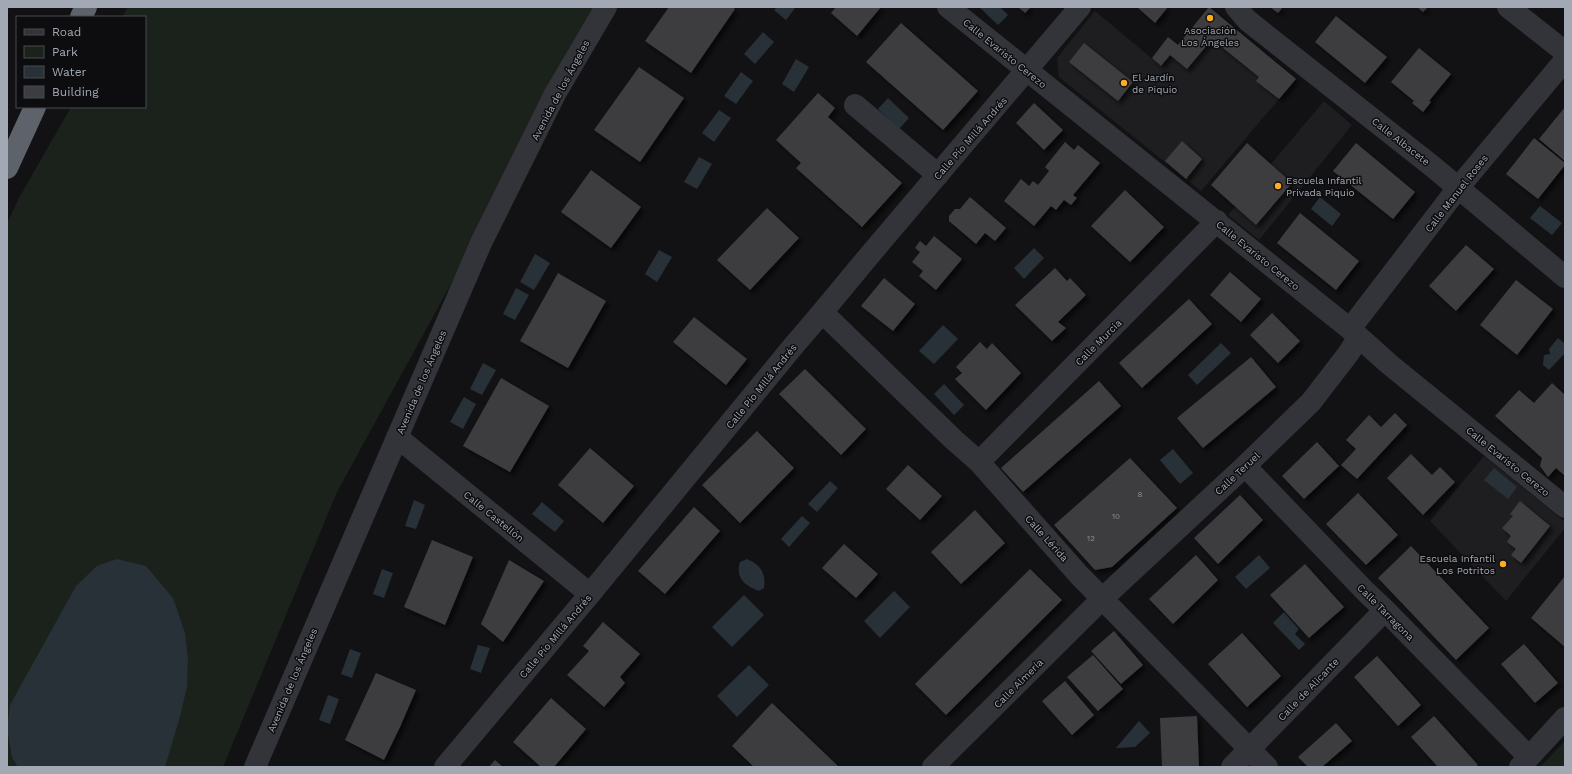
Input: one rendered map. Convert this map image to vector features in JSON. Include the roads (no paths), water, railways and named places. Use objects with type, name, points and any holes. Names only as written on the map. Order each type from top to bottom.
[{"type":"highway","points":[[82,16],[86,7]]},
{"type":"highway","points":[[7,153],[34,108]]},
{"type":"highway","points":[[7,168],[35,108]]},
{"type":"street","name":"Avenida de los Ángeles","points":[[255,767],[481,243],[555,94],[606,7]]},
{"type":"street","name":"Calle Evaristo Cerezo","points":[[948,7],[1217,221],[1354,333],[1389,364],[1565,507]]},
{"type":"street","name":"Calle Pío Millá Andrés","points":[[445,767],[590,594],[795,344],[823,313],[849,280],[1080,7]]},
{"type":"street","name":"Calle Albacete","points":[[1236,7],[1247,20],[1458,188],[1565,277]]},
{"type":"street","points":[[1508,7],[1565,52]]},
{"type":"street","name":"Calle Manuel Roses","points":[[1354,333],[1458,188],[1565,60]]},
{"type":"street","points":[[855,105],[938,175]]},
{"type":"street","name":"Calle Murcia","points":[[979,462],[1217,221]]},
{"type":"street","name":"Calle Lérida","points":[[823,313],[954,440],[979,462],[1079,575],[1267,767]]},
{"type":"street","name":"Calle Teruel","points":[[1103,598],[1245,466],[1311,402],[1348,354],[1354,333]]},
{"type":"street","name":"Calle Castellón","points":[[397,437],[590,594]]},
{"type":"street","name":"Calle Tarragona","points":[[1245,466],[1385,610],[1524,762]]},
{"type":"street","name":"Calle Almería","points":[[933,767],[1103,598]]},
{"type":"street","name":"Calle de Alicante","points":[[1232,767],[1385,610]]},
{"type":"street","points":[[1524,762],[1565,718]]},
{"type":"water","points":[[777,7],[796,7],[786,20],[774,10]]},
{"type":"water","points":[[979,7],[1000,7],[1008,15],[998,25]]},
{"type":"water","points":[[763,32],[774,42],[755,64],[744,54]]},
{"type":"water","points":[[796,59],[809,67],[794,92],[782,84]]},
{"type":"water","points":[[741,72],[753,81],[736,104],[724,96]]},
{"type":"water","points":[[888,98],[909,118],[899,129],[878,109]]},
{"type":"water","points":[[719,110],[731,118],[714,142],[702,133]]},
{"type":"water","points":[[699,157],[712,164],[697,189],[684,182]]},
{"type":"water","points":[[1320,197],[1341,214],[1332,226],[1311,209]]},
{"type":"water","points":[[1540,206],[1562,223],[1552,235],[1530,218]]},
{"type":"water","points":[[1034,248],[1044,258],[1024,279],[1014,268]]},
{"type":"water","points":[[659,250],[672,257],[657,282],[645,274]]},
{"type":"water","points":[[535,254],[550,263],[534,290],[520,282]]},
{"type":"water","points":[[516,288],[529,295],[515,320],[503,314]]},
{"type":"water","points":[[943,325],[958,339],[934,364],[919,351]]},
{"type":"water","points":[[1558,338],[1565,344],[1565,353],[1549,370],[1543,365],[1544,355],[1550,354],[1549,349]]},
{"type":"water","points":[[1221,343],[1231,353],[1197,385],[1188,375]]},
{"type":"water","points":[[483,363],[496,370],[482,395],[470,389]]},
{"type":"water","points":[[944,384],[964,405],[954,415],[934,394]]},
{"type":"water","points":[[464,397],[476,404],[463,429],[450,422]]},
{"type":"water","points":[[1173,449],[1193,473],[1180,484],[1160,460]]},
{"type":"water","points":[[1494,468],[1517,487],[1508,499],[1484,480]]},
{"type":"water","points":[[830,481],[838,488],[817,512],[808,504]]},
{"type":"water","points":[[414,500],[425,505],[416,529],[405,526]]},
{"type":"water","points":[[542,502],[564,521],[555,532],[532,514]]},
{"type":"water","points":[[802,516],[810,523],[789,547],[781,539]]},
{"type":"water","points":[[1259,555],[1270,568],[1246,589],[1235,577]]},
{"type":"water","points":[[117,559],[146,566],[173,598],[185,633],[188,659],[187,687],[165,767],[18,767],[12,757],[7,729],[10,705],[76,586],[97,566]]},
{"type":"water","points":[[747,559],[752,561],[762,570],[764,588],[759,591],[749,587],[740,577],[740,562]]},
{"type":"water","points":[[382,569],[393,573],[384,598],[373,594]]},
{"type":"water","points":[[894,591],[910,607],[880,638],[864,621]]},
{"type":"water","points":[[744,595],[764,615],[732,647],[712,627]]},
{"type":"water","points":[[1284,612],[1299,629],[1295,634],[1305,644],[1299,650],[1273,623]]},
{"type":"water","points":[[478,645],[490,648],[481,673],[470,669]]},
{"type":"water","points":[[350,649],[361,653],[352,678],[341,674]]},
{"type":"water","points":[[749,665],[769,685],[737,717],[717,696]]},
{"type":"water","points":[[328,695],[339,699],[330,724],[319,720]]},
{"type":"water","points":[[1139,721],[1150,733],[1135,747],[1116,748]]},
{"type":"place","name":"Asociación Los Ángeles","points":[[1210,18]]},
{"type":"place","name":"El Jardín de Piquio","points":[[1124,83]]},
{"type":"place","name":"Escuela Infantil Privada Piquio","points":[[1278,186]]},
{"type":"place","name":"Escuela Infantil Los Potritos","points":[[1503,564]]}]
